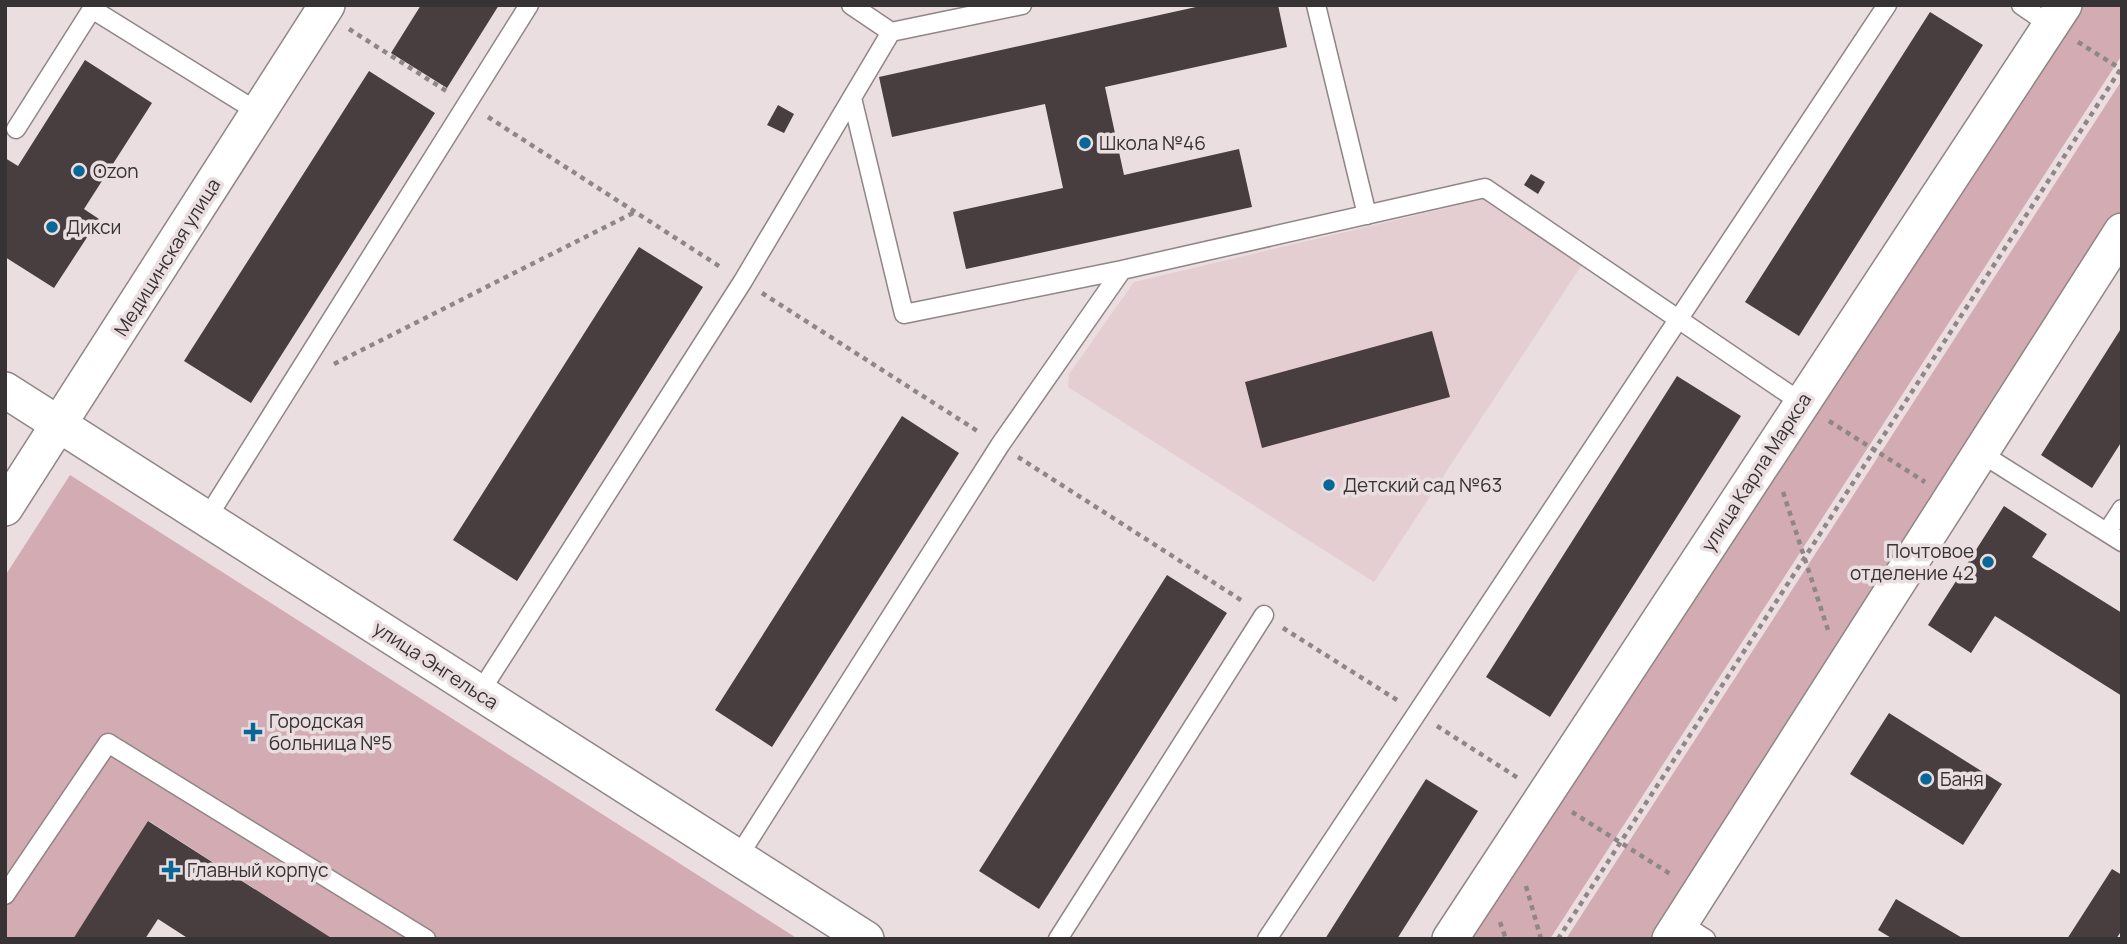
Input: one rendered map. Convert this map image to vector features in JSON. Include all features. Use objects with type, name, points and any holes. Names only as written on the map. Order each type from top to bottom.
[{"type":"street","name":"Медицинская улица","points":[[5,508],[327,5]]},
{"type":"street","name":"улица Карла Маркса","points":[[1450,939],[2057,15]]},
{"type":"street","points":[[1686,933],[1841,670],[2122,231]]},
{"type":"street","name":"улица Энгельса","points":[[5,390],[866,939]]},
{"type":"lane","points":[[207,518],[529,5]]},
{"type":"lane","points":[[851,5],[891,32],[1022,5]]},
{"type":"lane","points":[[1315,5],[1367,215]]},
{"type":"lane","points":[[1267,939],[1887,5]]},
{"type":"lane","points":[[2021,5],[2057,15]]},
{"type":"lane","points":[[16,129],[92,9],[258,112]]},
{"type":"lane","points":[[480,692],[743,282],[891,32]]},
{"type":"lane","points":[[852,98],[904,314],[1122,270],[1485,188],[1801,403]]},
{"type":"lane","points":[[738,857],[1000,445],[1122,270]]},
{"type":"lane","points":[[1979,452],[2114,537],[2122,509]]},
{"type":"lane","points":[[1058,939],[1264,615]]},
{"type":"lane","points":[[5,895],[108,743],[426,939]]},
{"type":"path","points":[[1558,939],[2121,69],[2057,15]]},
{"type":"path","points":[[289,387],[635,212]]},
{"type":"path","points":[[1801,403],[1950,498]]},
{"type":"path","points":[[1770,451],[1841,670]]},
{"type":"path","points":[[1513,841],[1541,939]]},
{"type":"shaded area","points":[[2074,5],[2122,5],[2122,55],[1550,939],[1471,939]]},
{"type":"shaded area","points":[[2122,80],[2122,215],[1654,939],[1566,939]]},
{"type":"shaded area","name":"Детский сад №63","points":[[1485,199],[1583,263],[1374,582],[1068,387],[1069,374],[1134,282]]},
{"type":"shaded area","name":"Городская больница №5","points":[[70,475],[798,939],[333,939],[149,821],[73,939],[5,939],[5,576]]},
{"type":"building","points":[[421,5],[499,5],[447,88],[391,53]]},
{"type":"building","name":"Школа №46","points":[[1205,5],[1278,5],[1287,47],[1105,87],[1124,175],[1239,149],[1252,207],[966,269],[953,212],[1063,188],[1045,104],[892,137],[879,77]]},
{"type":"building","points":[[1930,12],[1983,45],[1799,336],[1745,302]]},
{"type":"building","points":[[85,60],[152,103],[84,209],[99,219],[54,288],[5,257],[5,158],[18,166]]},
{"type":"building","points":[[369,71],[435,113],[251,403],[184,361]]},
{"type":"building","points":[[778,105],[794,114],[784,133],[767,125]]},
{"type":"building","points":[[1531,174],[1545,182],[1538,194],[1524,185]]},
{"type":"building","points":[[639,247],[703,287],[517,581],[453,540]]},
{"type":"building","points":[[2122,327],[2122,441],[2092,488],[2041,455]]},
{"type":"building","points":[[1432,331],[1450,397],[1262,448],[1245,382]]},
{"type":"building","points":[[1677,376],[1741,416],[1550,717],[1486,677]]},
{"type":"building","points":[[902,416],[959,453],[772,747],[715,710]]},
{"type":"building","points":[[2004,506],[2047,534],[2032,557],[2122,613],[2122,696],[1995,616],[1971,653],[1928,625]]},
{"type":"building","points":[[1167,575],[1227,613],[1039,909],[979,871]]},
{"type":"building","name":"Баня","points":[[1889,713],[2002,784],[1963,845],[1850,774]]},
{"type":"building","points":[[1426,779],[1478,811],[1397,939],[1325,939]]},
{"type":"building","name":"Главный корпус","points":[[148,821],[333,939],[189,939],[158,919],[145,939],[73,939]]},
{"type":"building","points":[[2112,869],[2122,875],[2122,930],[2116,939],[2067,939]]},
{"type":"building","points":[[1896,899],[1964,939],[1893,939],[1878,930]]},
{"type":"place","name":"Школа №46","points":[[1085,143]]},
{"type":"place","name":"Ozon","points":[[79,171]]},
{"type":"place","name":"Дикси","points":[[52,227]]},
{"type":"place","name":"Детский сад №63","points":[[1329,485]]},
{"type":"place","name":"Почтовое отделение 42","points":[[1988,562]]},
{"type":"place","name":"Городская больница №5","points":[[253,732]]},
{"type":"place","name":"Баня","points":[[1926,779]]},
{"type":"place","name":"Главный корпус","points":[[171,870]]}]
